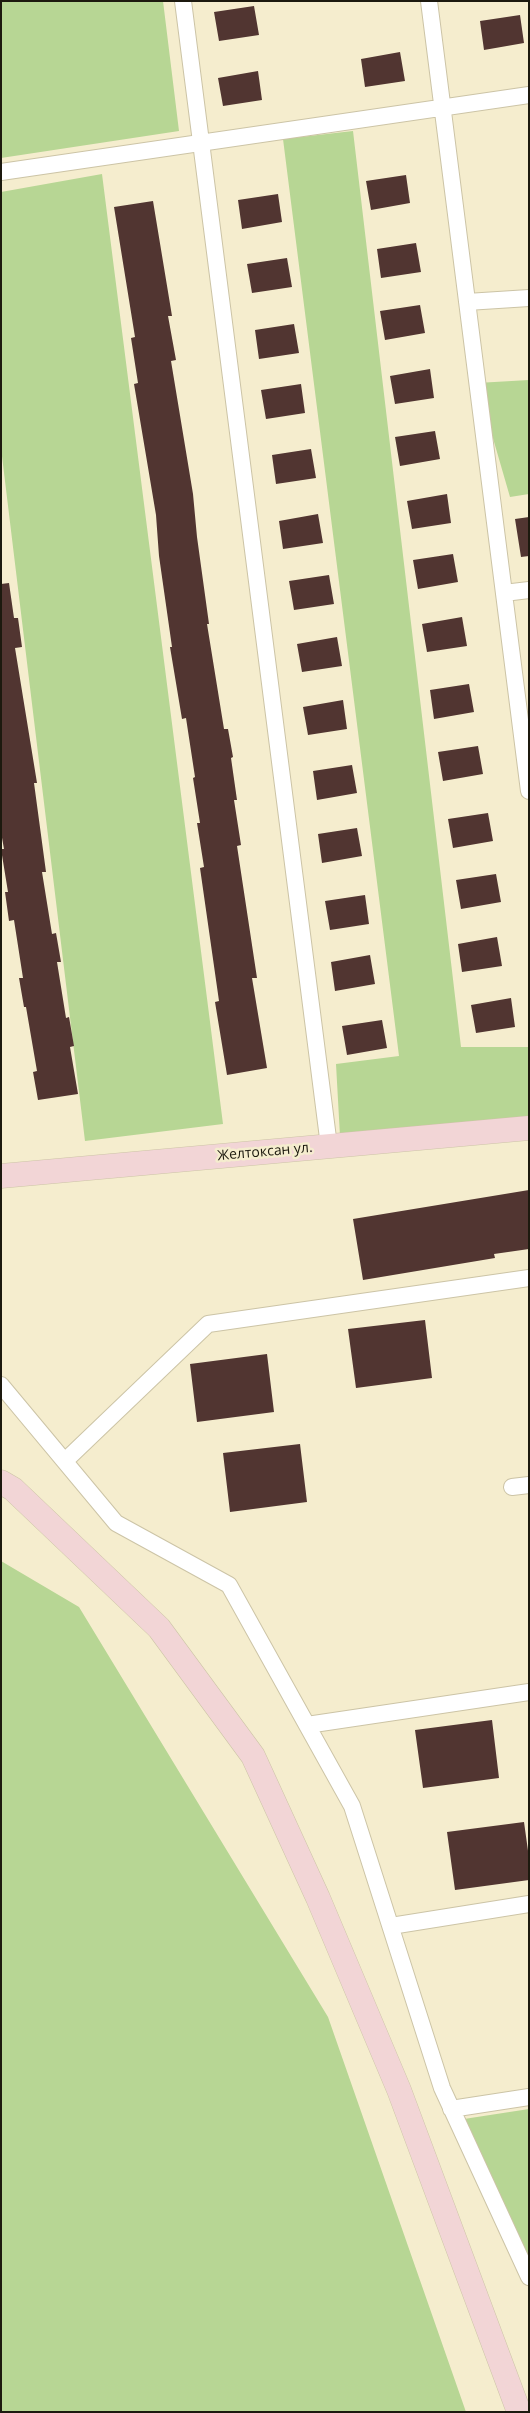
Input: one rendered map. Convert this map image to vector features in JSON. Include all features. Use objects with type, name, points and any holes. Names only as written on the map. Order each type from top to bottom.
[{"type":"main road","name":"Желтоксан ул.","points":[[1,1176],[529,1128]]},
{"type":"main road","points":[[1,1482],[13,1489],[159,1628],[253,1756],[318,1898],[399,2090],[519,2412]]},
{"type":"street","points":[[183,1],[329,1146]]},
{"type":"street","points":[[429,1],[529,791]]},
{"type":"street","points":[[1,172],[529,95]]},
{"type":"street","points":[[467,302],[529,298]]},
{"type":"street","points":[[504,593],[529,590]]},
{"type":"street","points":[[66,1460],[208,1324],[529,1278]]},
{"type":"street","points":[[1,1385],[66,1460],[116,1523],[229,1585],[352,1806],[451,2109],[529,2277]]},
{"type":"street","points":[[512,1487],[529,1485]]},
{"type":"street","points":[[307,1725],[529,1692]]},
{"type":"street","points":[[391,1926],[529,1904]]},
{"type":"street","points":[[451,2109],[529,2097]]},
{"type":"green space","points":[[1,1],[163,1],[179,131],[1,158]]},
{"type":"green space","points":[[353,131],[461,1047],[529,1047],[529,1118],[340,1136],[336,1064],[399,1056],[283,139]]},
{"type":"green space","points":[[102,174],[223,1124],[85,1141],[1,448],[1,192]]},
{"type":"green space","points":[[529,380],[529,494],[510,497],[477,383]]},
{"type":"green space","points":[[1,1561],[79,1607],[328,2017],[466,2412],[1,2412]]},
{"type":"green space","points":[[529,2109],[529,2258],[464,2119]]},
{"type":"building","points":[[254,6],[259,35],[219,41],[214,12]]},
{"type":"building","points":[[520,15],[524,43],[484,50],[480,21]]},
{"type":"building","points":[[400,52],[405,81],[365,87],[361,59]]},
{"type":"building","points":[[258,71],[262,100],[223,106],[218,78]]},
{"type":"building","points":[[406,175],[410,203],[371,210],[366,181]]},
{"type":"building","points":[[278,194],[282,222],[242,229],[238,200]]},
{"type":"building","points":[[153,201],[172,316],[168,316],[176,360],[171,361],[193,494],[209,624],[207,624],[224,729],[228,729],[233,757],[231,758],[237,800],[234,800],[241,845],[237,846],[257,978],[252,978],[267,1068],[227,1075],[215,1002],[219,1001],[200,868],[204,867],[197,823],[200,823],[193,778],[195,777],[186,718],[182,719],[170,647],[172,647],[159,556],[156,515],[134,384],[138,383],[131,338],[135,337],[114,207]]},
{"type":"building","points":[[416,243],[421,272],[381,278],[377,249]]},
{"type":"building","points":[[287,258],[292,287],[252,293],[247,264]]},
{"type":"building","points":[[420,305],[425,333],[385,340],[380,311]]},
{"type":"building","points":[[294,324],[299,353],[259,359],[255,330]]},
{"type":"building","points":[[430,369],[434,398],[395,404],[390,376]]},
{"type":"building","points":[[301,384],[305,413],[266,419],[261,390]]},
{"type":"building","points":[[435,431],[440,459],[400,466],[395,437]]},
{"type":"building","points":[[311,449],[316,478],[276,484],[272,455]]},
{"type":"building","points":[[447,494],[451,523],[412,529],[407,501]]},
{"type":"building","points":[[318,514],[323,543],[283,549],[279,521]]},
{"type":"building","points":[[529,517],[529,556],[521,557],[515,519]]},
{"type":"building","points":[[453,554],[458,582],[418,589],[413,560]]},
{"type":"building","points":[[329,575],[334,604],[294,610],[289,581]]},
{"type":"building","points":[[9,583],[14,618],[18,618],[22,647],[15,648],[37,783],[34,783],[46,872],[42,872],[52,934],[56,933],[61,962],[57,962],[66,1018],[69,1017],[74,1046],[70,1047],[78,1094],[38,1100],[33,1072],[37,1071],[19,978],[23,978],[14,920],[9,921],[5,892],[8,892],[1,849],[4,849],[1,832],[1,584]]},
{"type":"building","points":[[462,617],[467,646],[427,652],[422,624]]},
{"type":"building","points":[[337,637],[342,666],[302,672],[297,644]]},
{"type":"building","points":[[469,684],[474,712],[434,719],[430,690]]},
{"type":"building","points":[[343,700],[347,729],[308,735],[303,707]]},
{"type":"building","points":[[478,746],[483,774],[443,781],[438,752]]},
{"type":"building","points":[[352,765],[357,793],[317,800],[313,771]]},
{"type":"building","points":[[488,813],[493,841],[453,848],[448,819]]},
{"type":"building","points":[[357,828],[362,856],[322,863],[318,834]]},
{"type":"building","points":[[496,874],[501,902],[461,909],[456,880]]},
{"type":"building","points":[[365,895],[369,924],[330,930],[325,901]]},
{"type":"building","points":[[497,937],[502,966],[462,972],[458,944]]},
{"type":"building","points":[[370,955],[375,984],[335,991],[331,962]]},
{"type":"building","points":[[511,998],[515,1027],[476,1033],[471,1005]]},
{"type":"building","points":[[382,1020],[387,1048],[347,1055],[342,1026]]},
{"type":"building","points":[[529,1190],[529,1249],[494,1254],[495,1258],[363,1280],[353,1219]]},
{"type":"building","points":[[425,1320],[432,1378],[356,1388],[348,1329]]},
{"type":"building","points":[[267,1354],[274,1412],[197,1422],[190,1364]]},
{"type":"building","points":[[300,1444],[307,1502],[230,1512],[223,1453]]},
{"type":"building","points":[[492,1720],[499,1778],[423,1788],[415,1730]]},
{"type":"building","points":[[524,1822],[529,1858],[529,1880],[455,1890],[447,1832]]}]
